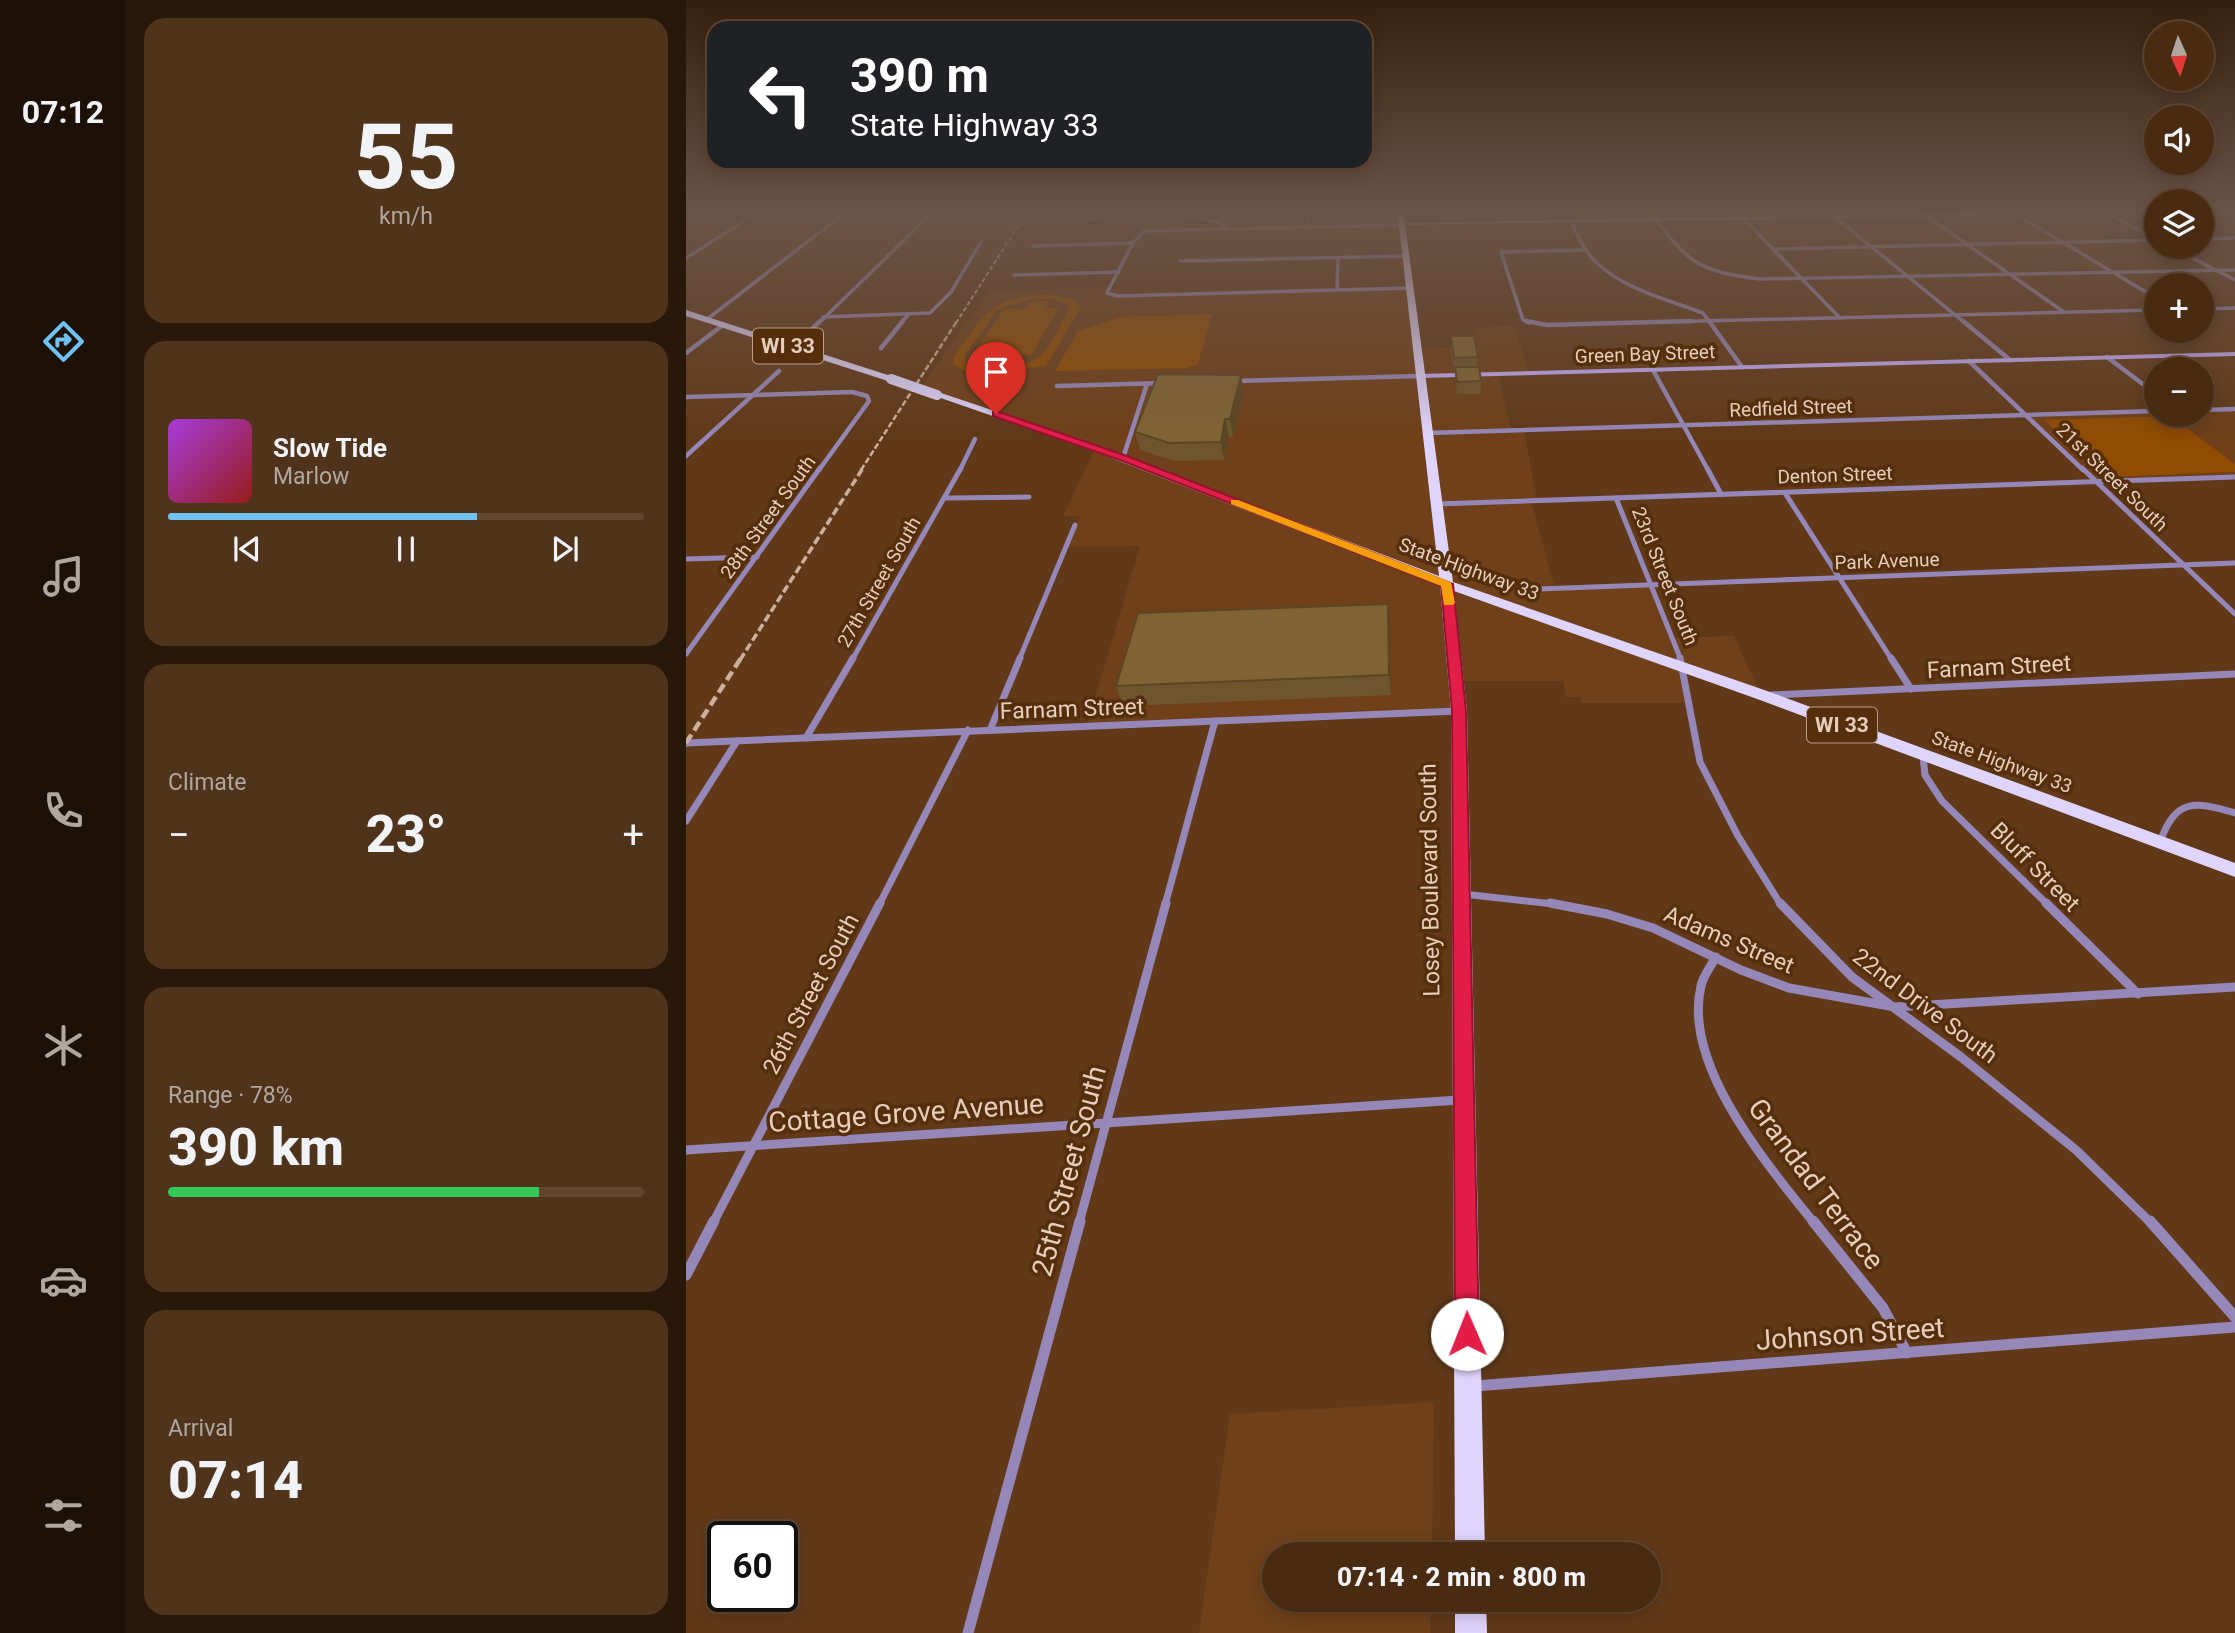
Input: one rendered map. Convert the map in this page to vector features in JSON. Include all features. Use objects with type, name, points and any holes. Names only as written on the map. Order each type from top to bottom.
[{"type":"main road","name":"Losey Boulevard South","points":[[1409,288],[1447,584],[1459,711],[1470,1542]]},
{"type":"main road","name":"State Highway 33","points":[[686,313],[1123,458],[1447,584],[1765,696],[2235,870]]},
{"type":"main road","points":[[1471,1612],[1471,1633]]},
{"type":"street","points":[[706,320],[751,285]]},
{"type":"street","points":[[793,348],[856,285]]},
{"type":"street","points":[[822,317],[930,313],[955,285]]},
{"type":"street","points":[[1111,285],[1107,293],[1110,296],[1409,288]]},
{"type":"street","points":[[1336,285],[1336,290]]},
{"type":"street","points":[[1512,285],[1523,320],[1531,324],[2144,310]]},
{"type":"street","points":[[1637,285],[1695,309],[1709,321],[1742,367]]},
{"type":"street","points":[[1808,285],[1840,318]]},
{"type":"street","points":[[1919,285],[2010,360]]},
{"type":"street","points":[[2026,285],[2065,312]]},
{"type":"street","points":[[2214,309],[2235,308]]},
{"type":"street","points":[[881,348],[908,315]]},
{"type":"street","points":[[686,353],[723,325]]},
{"type":"street","name":"Green Bay Street","points":[[1229,381],[2235,354]]},
{"type":"street","points":[[2107,358],[2144,385]]},
{"type":"street","name":"21st Street South","points":[[1969,361],[2235,614]]},
{"type":"street","points":[[1653,370],[1721,494]]},
{"type":"street","points":[[686,456],[779,371]]},
{"type":"street","points":[[1057,386],[1169,383]]},
{"type":"street","points":[[1123,458],[1147,384]]},
{"type":"street","name":"28th Street South","points":[[686,654],[868,404],[867,396],[852,392],[752,395]]},
{"type":"street","points":[[686,397],[752,395]]},
{"type":"street","points":[[2214,410],[2235,409]]},
{"type":"street","name":"Redfield Street","points":[[1427,433],[2144,411]]},
{"type":"street","name":"27th Street South","points":[[806,738],[946,498],[975,439]]},
{"type":"street","name":"Denton Street","points":[[1436,504],[2235,477]]},
{"type":"street","points":[[1786,493],[1911,689]]},
{"type":"street","points":[[946,498],[1029,497]]},
{"type":"street","name":"23rd Street South","points":[[1616,498],[1684,667]]},
{"type":"street","points":[[990,730],[1075,525]]},
{"type":"street","points":[[686,559],[757,557]]},
{"type":"street","name":"Park Avenue","points":[[1539,589],[2235,563]]},
{"type":"street","name":"22nd Drive South","points":[[1684,667],[1700,762],[1765,882],[1784,910],[1825,953],[1872,993],[1895,1007],[2076,1150],[2162,1233],[2235,1317]]},
{"type":"street","name":"Farnam Street","points":[[1765,696],[2235,674]]},
{"type":"street","name":"Farnam Street","points":[[686,743],[1459,711]]},
{"type":"street","name":"25th Street South","points":[[968,1633],[1215,720]]},
{"type":"street","name":"26th Street South","points":[[686,1275],[968,730]]},
{"type":"street","points":[[686,821],[737,741]]},
{"type":"street","name":"Bluff Street","points":[[1923,756],[1921,767],[1942,802],[2138,994]]},
{"type":"street","points":[[2160,842],[2171,816],[2177,810],[2204,807],[2235,813]]},
{"type":"street","name":"Adams Street","points":[[1462,894],[1549,902],[1599,913],[1654,929],[1753,976],[1787,987],[1819,996],[1895,1007],[2235,987]]},
{"type":"street","name":"Grandad Terrace","points":[[1716,957],[1701,984],[1698,1021],[1704,1052],[1721,1091],[1771,1169],[1884,1308],[1907,1353]]},
{"type":"street","name":"Cottage Grove Avenue","points":[[686,1150],[1464,1099]]},
{"type":"street","name":"Johnson Street","points":[[1468,1386],[2235,1327]]},
{"type":"shaded area","points":[[1110,288],[1108,295],[1118,296],[1409,288],[1416,349],[1469,347],[1469,338],[1477,327],[1515,326],[1529,373],[1499,375],[1511,430],[1524,430],[1537,500],[1528,501],[1532,505],[1555,588],[1650,585],[1672,638],[1734,636],[1755,682],[1765,696],[1685,667],[1691,703],[1583,703],[1580,697],[1566,697],[1563,681],[1457,681],[1459,711],[1087,725],[1140,546],[1066,547],[1080,516],[1063,516],[1095,448],[920,389],[989,291]]},
{"type":"shaded area","points":[[1049,295],[1072,299],[1081,307],[1046,366],[987,374],[963,370],[953,364],[953,358],[990,310],[1013,299]],"holes":[[[1031,299],[1054,299],[1069,306],[1050,344],[1036,359],[1005,368],[982,368],[965,361],[965,355],[998,309]]]},
{"type":"shaded area","points":[[1049,301],[1045,308],[1059,308],[1031,355],[971,357],[1004,309],[1024,309],[1030,302]]},
{"type":"shaded area","points":[[1212,314],[1198,364],[1187,368],[1055,371],[1078,331],[1121,317]]},
{"type":"shaded area","points":[[2235,409],[2235,477],[2097,482],[2027,415],[2144,411],[2144,427],[2214,427],[2214,410]]},
{"type":"shaded area","points":[[2144,417],[2144,427],[2185,427],[2235,464],[2235,472],[2108,477],[2044,420]]},
{"type":"shaded area","points":[[1434,1402],[1432,1542],[1262,1542],[1262,1612],[1431,1612],[1430,1633],[1199,1633],[1230,1414]]},
{"type":"building","points":[[1451,336],[1474,336],[1478,357],[1454,358]]},
{"type":"building","points":[[1455,367],[1479,367],[1481,381],[1457,382]]},
{"type":"building","points":[[1158,374],[1241,375],[1230,419],[1225,419],[1221,442],[1169,443],[1135,432]]},
{"type":"building","points":[[1388,604],[1389,675],[1116,686],[1138,613]]},
{"type":"railway","points":[[956,323],[980,285]]},
{"type":"railway","points":[[861,470],[957,321]]},
{"type":"railway","points":[[740,660],[863,468]]},
{"type":"railway","points":[[686,743],[741,658]]},
{"type":"slow traffic","points":[[1235,502],[1447,584],[1449,603]]},
{"type":"route","points":[[996,414],[1123,458],[1447,584],[1459,711],[1467,1334]]}]
